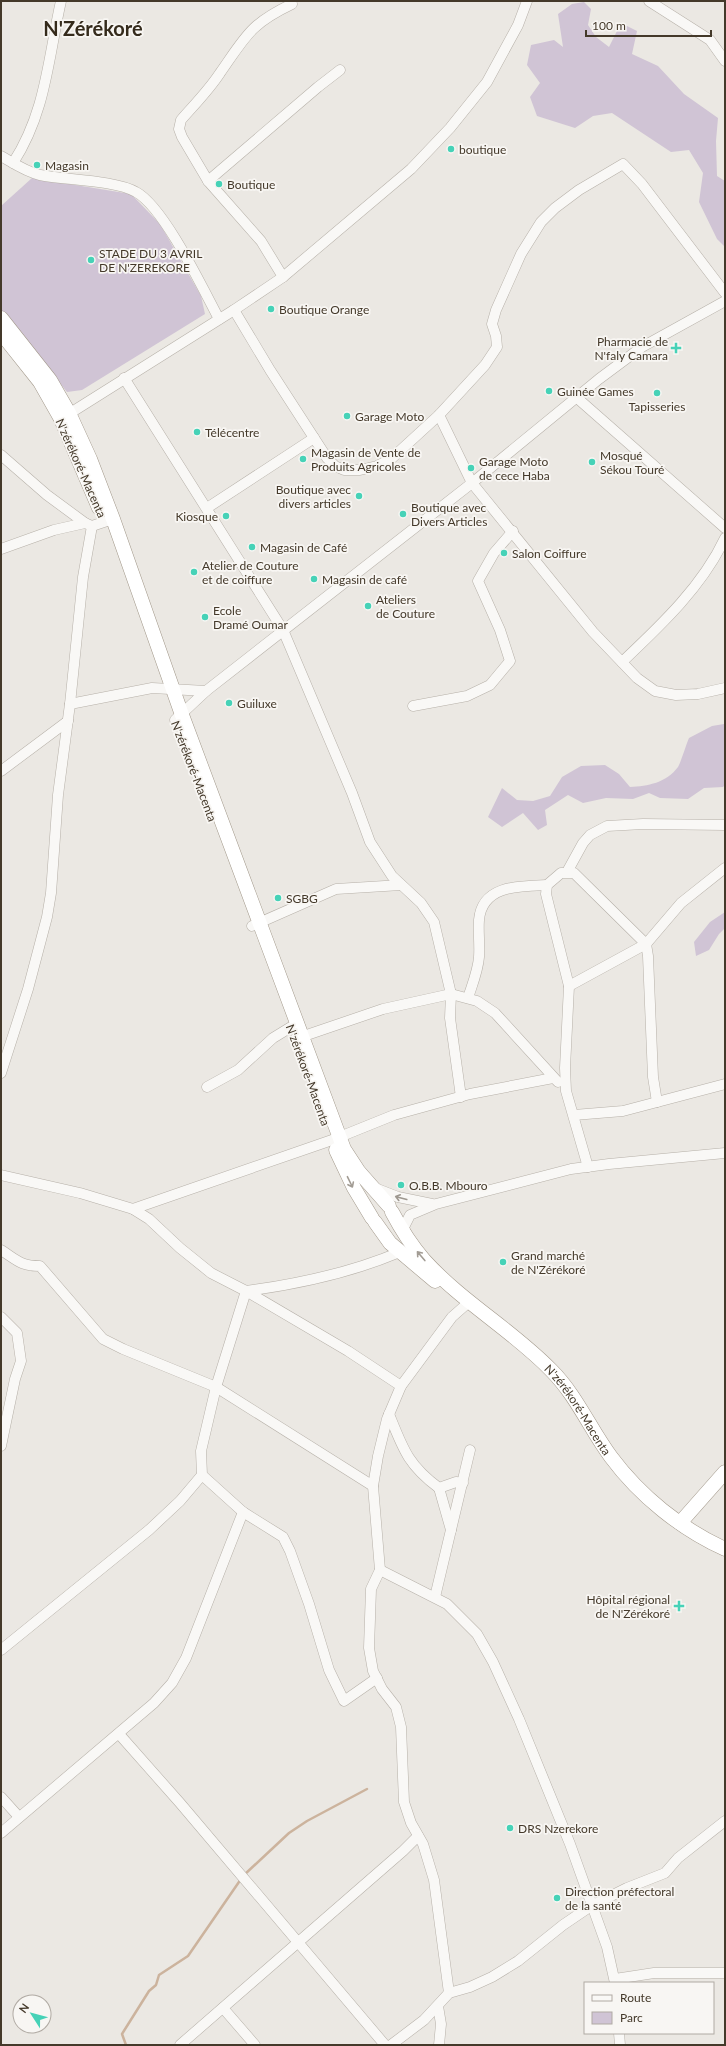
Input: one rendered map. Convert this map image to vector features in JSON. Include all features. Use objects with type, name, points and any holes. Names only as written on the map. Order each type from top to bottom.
[{"type":"highway","points":[[1,318],[50,380],[65,416],[90,459],[110,521],[179,717],[335,1138],[349,1159],[390,1209],[407,1239],[437,1273],[469,1302]]},
{"type":"highway","name":"N'zérékoré-Macenta","points":[[1,333],[65,416]]},
{"type":"highway","name":"N'zérékoré-Macenta","points":[[335,1138],[354,1188],[390,1243],[429,1277],[469,1302],[515,1337],[553,1372],[569,1391],[611,1457],[653,1504],[680,1523],[725,1550]]},
{"type":"highway","points":[[374,1220],[372,1212],[376,1206],[382,1204],[390,1209]]},
{"type":"highway","points":[[680,1523],[725,1472]]},
{"type":"street","points":[[13,164],[34,126],[41,104],[61,1]]},
{"type":"street","points":[[65,416],[234,310],[282,276],[411,169],[450,128],[487,82],[518,25],[527,1]]},
{"type":"street","points":[[649,1],[710,40],[725,61]]},
{"type":"street","points":[[282,276],[261,241],[208,181],[182,137],[179,129],[181,120],[220,74],[243,38],[252,28],[271,14],[292,4]]},
{"type":"street","points":[[208,181],[340,70]]},
{"type":"street","points":[[1,156],[13,164],[38,174],[118,186],[136,192],[153,206],[164,222],[219,319]]},
{"type":"street","points":[[234,310],[270,370],[291,400],[314,438],[335,466],[344,470],[360,470],[391,459],[440,415],[485,365],[497,347],[496,336],[492,324],[496,310],[521,254],[538,227],[555,208],[579,190],[623,164],[642,184],[725,293]]},
{"type":"street","points":[[179,717],[206,691],[472,483],[576,396],[642,347],[725,301]]},
{"type":"street","points":[[124,378],[284,630],[352,793],[370,842],[392,876],[421,903],[434,922],[451,994],[450,1018],[461,1097]]},
{"type":"street","points":[[576,396],[725,528]]},
{"type":"street","points":[[440,415],[472,483],[513,531],[593,632],[637,678],[655,691],[676,695],[698,694],[725,688]]},
{"type":"street","points":[[207,508],[314,438]]},
{"type":"street","points":[[1,455],[47,495],[88,524]]},
{"type":"street","points":[[1,549],[54,530],[110,521]]},
{"type":"street","points":[[1,1073],[28,989],[47,917],[51,893],[58,795],[70,704],[88,524]]},
{"type":"street","points":[[413,706],[467,696],[490,685],[510,660],[500,630],[478,581],[494,553],[513,531]]},
{"type":"street","points":[[622,662],[656,630],[674,610],[712,561],[725,538]]},
{"type":"street","points":[[70,704],[139,689],[206,691]]},
{"type":"street","points":[[1,771],[68,721]]},
{"type":"street","points":[[568,872],[583,843],[590,834],[607,826],[643,824],[725,825]]},
{"type":"street","points":[[569,986],[646,944],[681,903],[725,868]]},
{"type":"street","points":[[468,998],[479,958],[479,921],[485,902],[492,894],[502,890],[547,885],[561,872],[574,873],[646,944],[648,956],[653,1076],[657,1102]]},
{"type":"street","points":[[256,923],[336,889],[401,885]]},
{"type":"street","points":[[547,885],[546,894],[569,986],[565,1068],[566,1091],[588,1167]]},
{"type":"street","points":[[207,1087],[238,1070],[273,1038],[296,1034],[383,1009],[451,994],[477,1001],[495,1013],[566,1091]]},
{"type":"street","points":[[133,1209],[335,1138],[394,1115],[461,1097],[553,1078]]},
{"type":"street","points":[[574,1115],[623,1111],[725,1084]]},
{"type":"street","points":[[407,1239],[404,1227],[410,1215],[436,1204],[588,1167],[725,1153]]},
{"type":"street","points":[[1,1175],[80,1193],[133,1209],[149,1219],[210,1273],[246,1291],[348,1351],[401,1386]]},
{"type":"street","points":[[369,1184],[398,1197],[436,1204]]},
{"type":"street","points":[[1,1250],[16,1262],[28,1266],[40,1266],[103,1339],[123,1349],[216,1387],[373,1486]]},
{"type":"street","points":[[246,1291],[299,1284],[333,1276],[400,1252]]},
{"type":"street","points":[[1,1650],[149,1530],[180,1501],[202,1475],[201,1451],[216,1387],[246,1291]]},
{"type":"street","points":[[449,1993],[434,1880],[404,1802],[401,1727],[398,1714],[396,1707],[373,1671],[369,1648],[371,1589],[380,1570],[373,1486],[378,1456],[389,1414],[401,1386],[452,1317],[469,1302]]},
{"type":"street","points":[[1,1317],[17,1333],[21,1360],[15,1379],[1,1446]]},
{"type":"street","points":[[389,1414],[404,1453],[416,1469],[439,1488],[451,1531]]},
{"type":"street","points":[[434,1597],[464,1483],[470,1450]]},
{"type":"street","points":[[202,1475],[243,1512],[283,1537],[290,1550],[309,1604],[328,1670],[344,1701],[377,1678]]},
{"type":"street","points":[[439,1488],[456,1482],[464,1483]]},
{"type":"street","points":[[1,1833],[119,1734],[154,1703],[172,1683],[186,1658],[243,1512]]},
{"type":"street","points":[[380,1570],[447,1604],[464,1619],[477,1634],[493,1662],[519,1719],[570,1844],[607,1947],[615,1981],[654,1973],[725,1973]]},
{"type":"street","points":[[119,1734],[180,1803],[385,2045]]},
{"type":"street","points":[[1,1797],[19,1817]]},
{"type":"street","points":[[391,2045],[438,2006],[449,1993],[470,1987],[492,1977],[518,1961],[563,1925],[591,1906],[627,1888],[665,1873],[678,1858],[725,1821]]},
{"type":"street","points":[[180,2045],[403,1851],[418,1836]]},
{"type":"street","points":[[438,2006],[441,2024],[439,2045]]},
{"type":"street","points":[[223,2008],[255,2045]]},
{"type":"street","points":[[619,2034],[620,2045]]},
{"type":"green space","points":[[584,2],[591,9],[588,25],[596,37],[609,47],[621,23],[637,31],[632,54],[658,66],[684,94],[718,118],[716,141],[717,176],[725,181],[725,247],[717,239],[699,202],[703,173],[689,150],[671,152],[612,113],[593,116],[575,128],[537,116],[530,97],[540,83],[527,65],[531,45],[554,40],[563,47],[558,14],[572,4]]},
{"type":"green space","name":"STADE DU 3 AVRIL DE N'ZEREKORE","points":[[32,178],[131,194],[160,224],[201,296],[205,314],[82,390],[67,392],[1,310],[1,206]]},
{"type":"green space","points":[[724,724],[725,785],[723,787],[704,788],[688,799],[660,798],[649,793],[633,799],[606,798],[583,803],[568,795],[545,810],[547,825],[538,830],[523,813],[502,827],[488,817],[502,788],[517,800],[533,801],[550,796],[562,777],[581,766],[605,765],[619,774],[630,787],[656,783],[668,777],[678,767],[689,738],[712,726]]},
{"type":"green space","points":[[725,912],[725,928],[719,934],[709,950],[696,956],[694,942],[710,922]]},
{"type":"waterway","points":[[244,1875],[289,1833],[307,1821],[367,1789]]},
{"type":"waterway","points":[[126,2045],[122,2034],[149,1991],[156,1985],[159,1975],[188,1956],[241,1879]]},
{"type":"place","name":"boutique","points":[[451,149]]},
{"type":"place","name":"Magasin","points":[[37,165]]},
{"type":"place","name":"Boutique","points":[[219,184]]},
{"type":"place","name":"STADE DU 3 AVRIL DE N'ZEREKORE","points":[[91,260]]},
{"type":"place","name":"Boutique Orange","points":[[271,309]]},
{"type":"place","name":"Pharmacie de N'faly Camara","points":[[676,348]]},
{"type":"place","name":"Guinée Games","points":[[549,391]]},
{"type":"place","name":"Tapisseries","points":[[657,393]]},
{"type":"place","name":"Garage Moto","points":[[347,416]]},
{"type":"place","name":"Télécentre","points":[[197,432]]},
{"type":"place","name":"Magasin de Vente de Produits Agricoles","points":[[303,459]]},
{"type":"place","name":"Mosqué Sékou Touré","points":[[592,462]]},
{"type":"place","name":"Garage Moto de cece Haba","points":[[471,468]]},
{"type":"place","name":"Boutique avec divers articles","points":[[359,496]]},
{"type":"place","name":"Boutique avec Divers Articles","points":[[403,514]]},
{"type":"place","name":"Kiosque","points":[[226,516]]},
{"type":"place","name":"Magasin de Café","points":[[252,547]]},
{"type":"place","name":"Salon Coiffure","points":[[504,553]]},
{"type":"place","name":"Atelier de Couture et de coiffure","points":[[194,572]]},
{"type":"place","name":"Magasin de café","points":[[314,579]]},
{"type":"place","name":"Ateliers de Couture","points":[[368,606]]},
{"type":"place","name":"Ecole Dramé Oumar","points":[[205,617]]},
{"type":"place","name":"Guiluxe","points":[[229,703]]},
{"type":"place","name":"SGBG","points":[[278,898]]},
{"type":"place","name":"O.B.B. Mbouro","points":[[401,1185]]},
{"type":"place","name":"Grand marché de N'Zérékoré","points":[[503,1262]]},
{"type":"place","name":"Hôpital régional de N'Zérékoré","points":[[679,1606]]},
{"type":"place","name":"DRS Nzerekore","points":[[510,1828]]},
{"type":"place","name":"Direction préfectoral de la santé","points":[[557,1898]]},
{"type":"district","name":"N'Zérékoré","points":[[93,28]]}]
